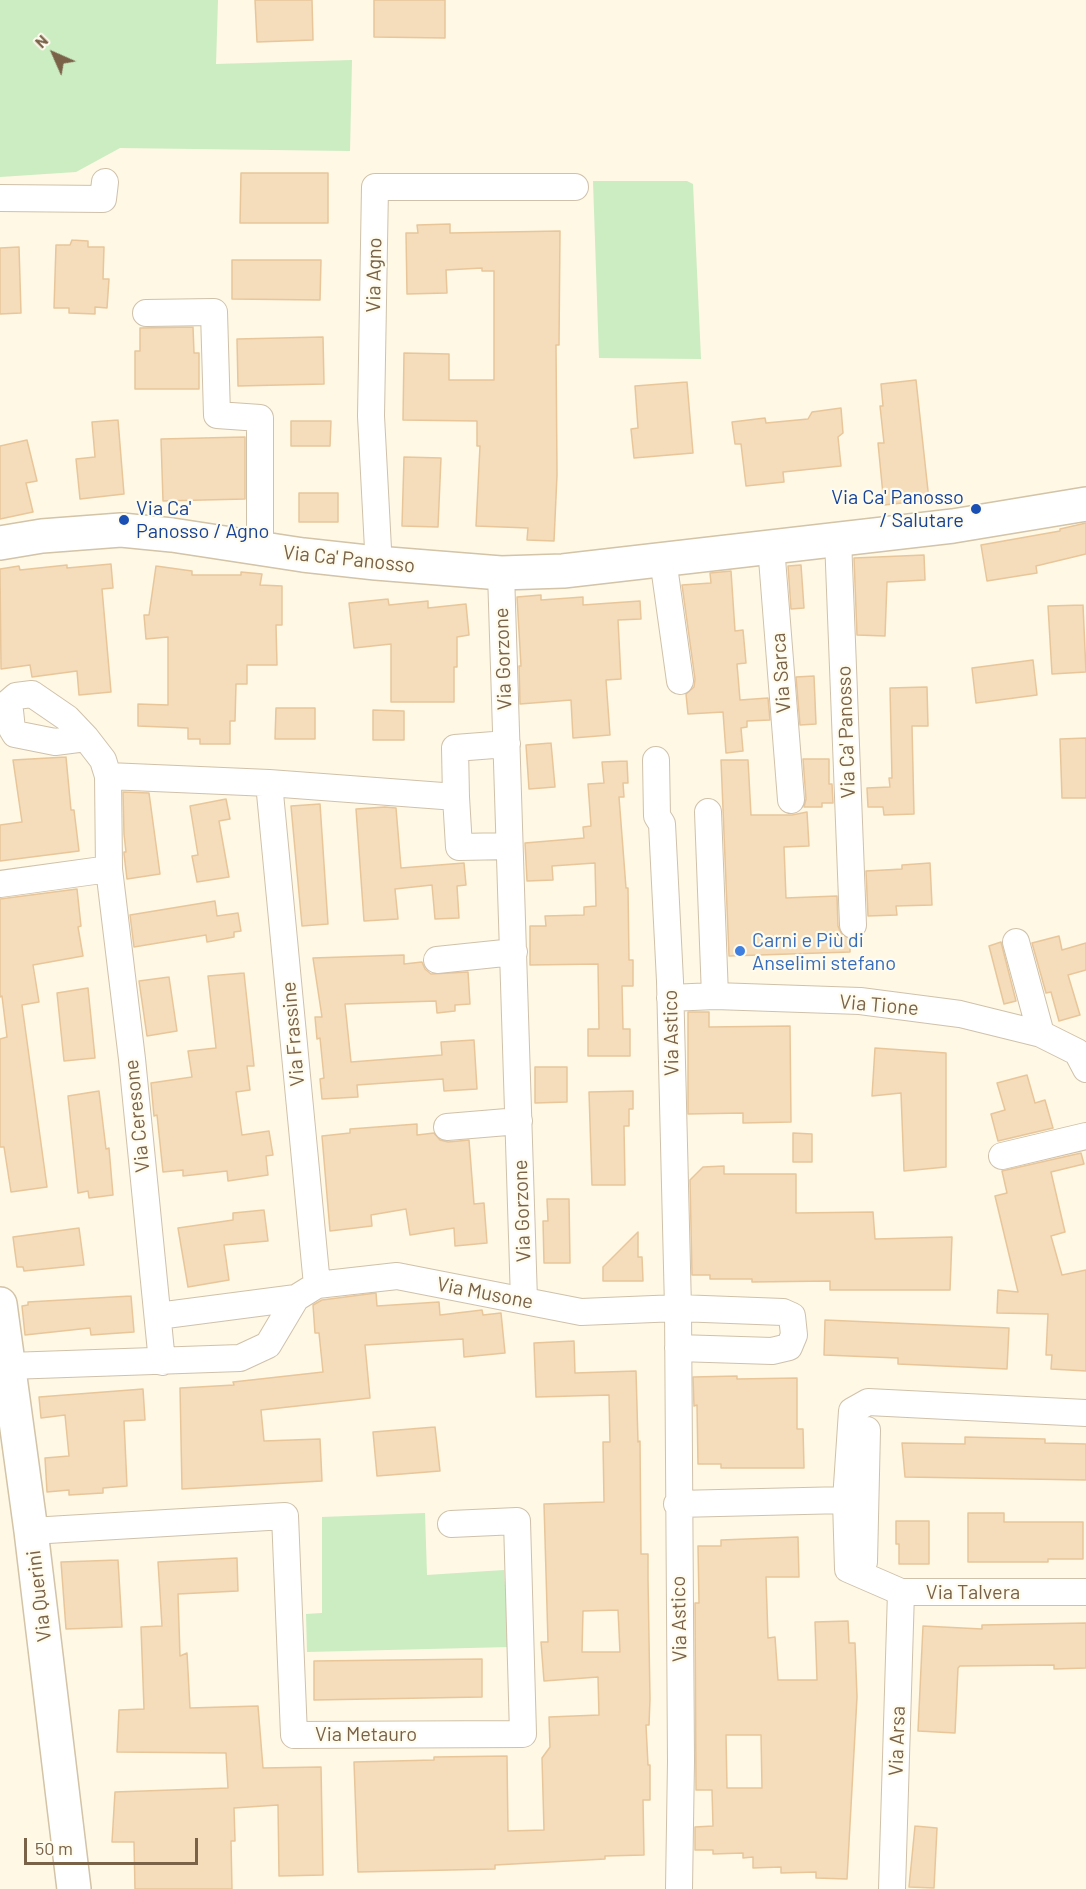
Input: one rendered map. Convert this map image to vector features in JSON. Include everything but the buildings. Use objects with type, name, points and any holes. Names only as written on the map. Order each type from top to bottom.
[{"type":"street","points":[[0,198],[103,199],[105,182]]},
{"type":"street","name":"Via Agno","points":[[376,563],[378,538],[371,416],[375,187],[575,187]]},
{"type":"street","points":[[146,313],[214,312],[217,415],[260,418],[260,549]]},
{"type":"street","name":"Via Ca' Panosso","points":[[0,543],[60,534],[121,530],[376,563],[501,573],[583,569],[953,526],[1086,504]]},
{"type":"street","name":"Via Ca' Panosso","points":[[838,539],[853,925]]},
{"type":"street","name":"Via Sarca","points":[[771,546],[791,801]]},
{"type":"street","points":[[663,559],[680,681]]},
{"type":"street","name":"Via Gorzone","points":[[501,573],[524,1300]]},
{"type":"street","name":"Via Ceresone","points":[[86,738],[103,759],[108,776],[110,869],[162,1362]]},
{"type":"street","points":[[507,744],[455,748],[459,847],[509,846]]},
{"type":"street","name":"Via Astico","points":[[656,760],[657,816],[662,824],[670,998],[678,1308],[681,1761],[679,1889]]},
{"type":"street","points":[[108,776],[269,783],[456,797]]},
{"type":"street","name":"Via Frassine","points":[[269,783],[307,1292]]},
{"type":"street","points":[[708,812],[715,996]]},
{"type":"street","points":[[0,884],[110,869]]},
{"type":"street","points":[[1016,942],[1041,1034]]},
{"type":"street","points":[[437,960],[514,952]]},
{"type":"street","name":"Via Tione","points":[[670,998],[715,996],[860,1001],[960,1014],[1041,1034],[1077,1052],[1086,1069]]},
{"type":"street","points":[[447,1127],[519,1121]]},
{"type":"street","points":[[1002,1156],[1086,1136]]},
{"type":"street","name":"Via Musone","points":[[158,1316],[398,1276],[581,1312],[678,1308]]},
{"type":"street","points":[[9,1366],[240,1358],[268,1346],[307,1292]]},
{"type":"street","name":"Via Querini","points":[[0,1304],[31,1531],[74,1889]]},
{"type":"street","points":[[678,1308],[783,1312],[792,1316],[794,1335],[789,1347],[772,1351],[678,1348]]},
{"type":"street","points":[[868,1402],[863,1577],[848,1569],[846,1500],[852,1410],[868,1402],[1086,1413]]},
{"type":"street","points":[[678,1504],[846,1500]]},
{"type":"street","name":"Via Metauro","points":[[31,1531],[285,1516],[294,1735],[523,1734],[517,1521],[451,1524]]},
{"type":"street","name":"Via Talvera","points":[[863,1577],[901,1592],[1086,1592]]},
{"type":"street","name":"Via Arsa","points":[[892,1889],[901,1592]]},
{"type":"green space","points":[[0,0],[218,0],[216,64],[352,60],[350,151],[120,148],[76,172],[0,177]]},
{"type":"green space","points":[[593,181],[687,181],[693,184],[701,359],[599,358]]},
{"type":"green space","points":[[425,1513],[427,1575],[504,1570],[509,1647],[307,1652],[306,1614],[322,1613],[322,1517]]},
{"type":"place","name":"Via Ca' Panosso / Salutare","points":[[976,509]]},
{"type":"place","name":"Via Ca' Panosso / Agno","points":[[124,520]]},
{"type":"place","name":"Carni e Più di Anselimi stefano","points":[[740,951]]}]
